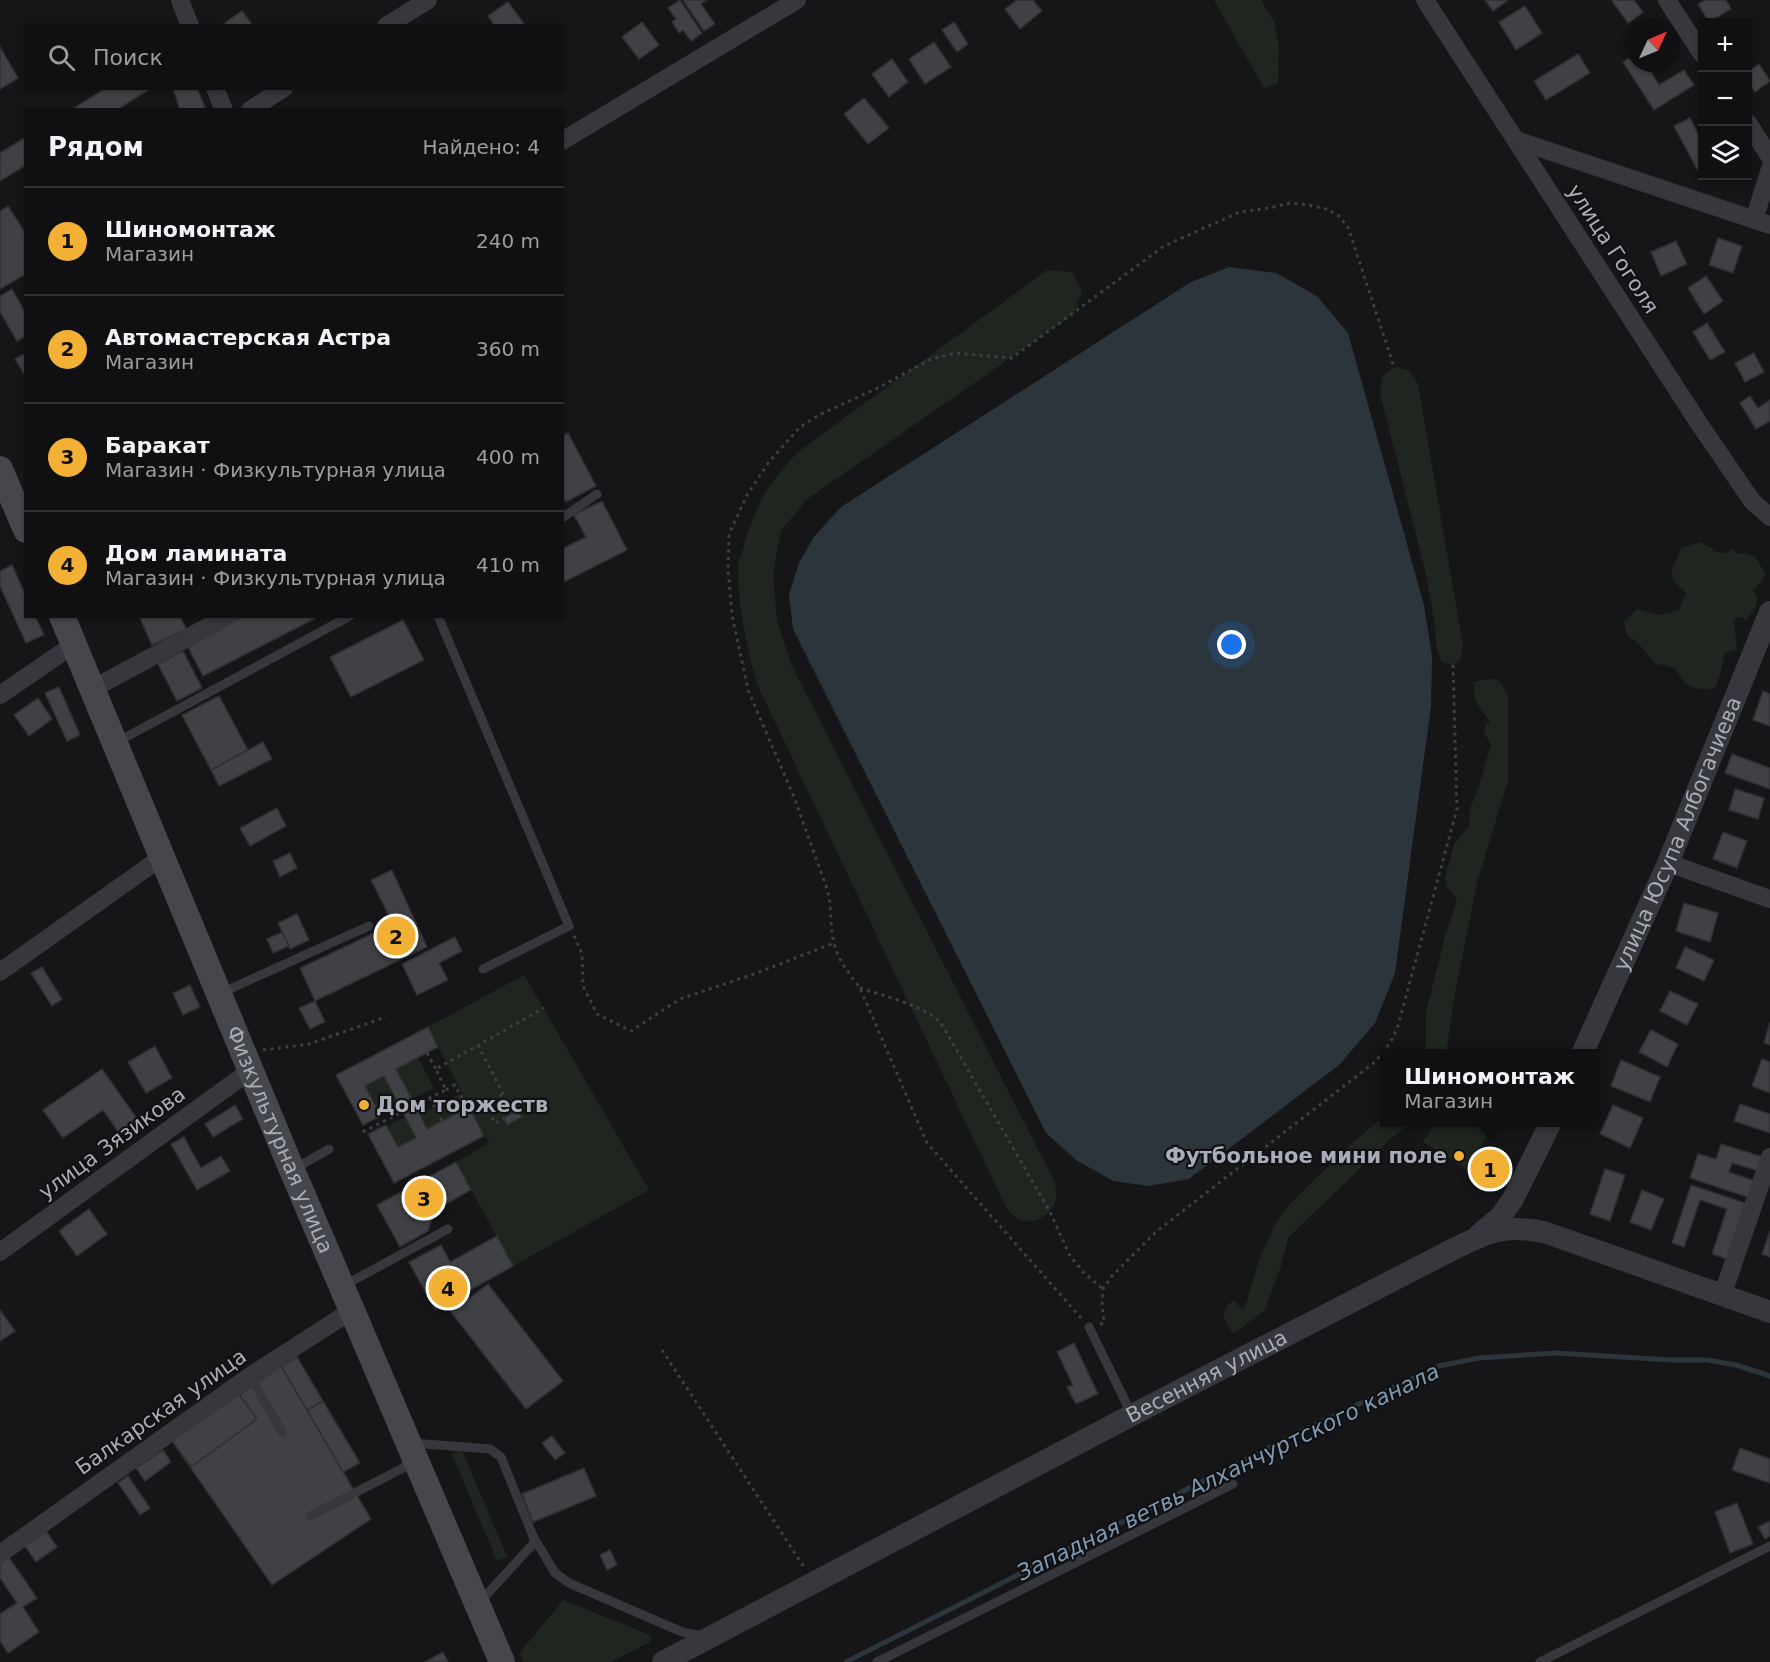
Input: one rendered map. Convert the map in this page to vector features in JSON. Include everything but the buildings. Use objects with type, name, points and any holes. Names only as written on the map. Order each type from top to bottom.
[{"type":"main road","points":[[0,469],[24,525]]},
{"type":"main road","name":"Физкультурная улица","points":[[63,618],[351,1311],[502,1662]]},
{"type":"street","points":[[180,0],[189,24]]},
{"type":"street","points":[[389,24],[428,0]]},
{"type":"street","points":[[564,140],[798,0]]},
{"type":"street","name":"улица Гоголя","points":[[1425,0],[1698,422],[1752,501],[1770,517]]},
{"type":"street","points":[[1667,0],[1698,48]]},
{"type":"street","points":[[216,90],[223,108]]},
{"type":"street","points":[[253,108],[282,90]]},
{"type":"street","points":[[1750,126],[1770,157]]},
{"type":"street","points":[[1516,140],[1762,222],[1770,169]]},
{"type":"street","name":"улица Юсупа Албогачиева","points":[[1584,1049],[1668,863],[1770,612]]},
{"type":"street","points":[[92,689],[224,618]]},
{"type":"street","points":[[0,695],[73,645]]},
{"type":"street","points":[[0,972],[162,857]]},
{"type":"street","points":[[1668,863],[1770,899]]},
{"type":"street","name":"улица Зязикова","points":[[0,1252],[248,1061]]},
{"type":"street","points":[[1474,1239],[1501,1216],[1513,1199],[1549,1127]]},
{"type":"street","points":[[1722,1296],[1770,1157]]},
{"type":"street","name":"Весенняя улица","points":[[663,1662],[1132,1414],[1474,1239],[1511,1228],[1531,1229],[1770,1312]]},
{"type":"street","name":"Балкарская улица","points":[[0,1554],[250,1376],[351,1311]]},
{"type":"lane","points":[[564,517],[597,494]]},
{"type":"lane","points":[[115,743],[346,618]]},
{"type":"lane","points":[[439,618],[569,926],[483,969]]},
{"type":"lane","points":[[219,994],[369,926]]},
{"type":"lane","points":[[292,1170],[328,1149]]},
{"type":"lane","points":[[341,1287],[448,1229]]},
{"type":"lane","points":[[1089,1327],[1132,1414]]},
{"type":"lane","points":[[250,1376],[282,1432]]},
{"type":"lane","points":[[310,1516],[403,1468],[411,1460],[409,1443],[490,1449],[501,1457],[533,1536],[555,1573],[569,1583],[682,1632],[713,1636]]},
{"type":"lane","points":[[877,1662],[1233,1484]]},
{"type":"lane","points":[[477,1604],[532,1545],[533,1536]]},
{"type":"lane","points":[[1540,1662],[1770,1546]]},
{"type":"path","points":[[1380,1056],[1375,1062],[1157,1231],[1112,1276],[1103,1289],[1104,1323],[1089,1327],[927,1143],[860,988],[845,969],[834,943],[829,894],[794,797],[748,690],[732,615],[728,570],[729,534],[747,495],[800,427],[819,415],[878,388],[931,359],[956,353],[1012,358],[1164,246],[1240,212],[1290,203],[1326,209],[1338,215],[1348,227],[1394,367]]},
{"type":"path","points":[[1385,1049],[1403,1013],[1457,809],[1453,665]]},
{"type":"path","points":[[569,926],[582,954],[583,986],[597,1014],[631,1031],[680,999],[834,943]]},
{"type":"path","points":[[860,988],[931,1015],[941,1023],[1050,1212],[1070,1256],[1084,1273],[1103,1289]]},
{"type":"path","points":[[436,1069],[543,1008]]},
{"type":"path","points":[[248,1061],[309,1044],[386,1017]]},
{"type":"path","points":[[478,1045],[513,1113]]},
{"type":"path","points":[[427,1053],[446,1090]]},
{"type":"path","points":[[415,1106],[455,1085],[466,1106],[472,1103],[475,1109],[503,1094]]},
{"type":"path","points":[[430,1098],[442,1121]]},
{"type":"path","points":[[485,1103],[495,1123],[504,1118]]},
{"type":"path","points":[[363,1132],[402,1112]]},
{"type":"path","points":[[662,1350],[814,1583]]},
{"type":"shaded area","points":[[1214,0],[1261,0],[1274,21],[1279,47],[1278,83],[1264,88]]},
{"type":"shaded area","points":[[1229,267],[1276,273],[1317,296],[1348,333],[1424,605],[1432,657],[1431,706],[1395,973],[1375,1023],[1339,1065],[1189,1179],[1149,1186],[1113,1181],[1076,1160],[1046,1133],[793,629],[789,595],[799,563],[814,537],[841,507],[1191,282]]},
{"type":"shaded area","points":[[1047,270],[1072,272],[1082,291],[1074,314],[806,500],[781,531],[773,574],[777,620],[791,664],[1055,1183],[1056,1195],[1053,1207],[1041,1218],[1025,1221],[1012,1214],[1006,1207],[757,684],[744,627],[738,569],[750,527],[765,493],[798,452]]},
{"type":"shaded area","points":[[1394,367],[1409,370],[1418,384],[1463,646],[1461,658],[1453,665],[1442,662],[1437,651],[1426,575],[1380,393],[1382,377]]},
{"type":"shaded area","points":[[1700,542],[1712,548],[1713,551],[1726,553],[1733,549],[1737,554],[1745,553],[1756,557],[1765,574],[1761,582],[1752,590],[1757,601],[1752,613],[1746,620],[1739,617],[1734,619],[1737,650],[1725,653],[1715,688],[1709,689],[1692,687],[1683,681],[1677,670],[1656,664],[1638,643],[1627,635],[1624,622],[1637,609],[1659,615],[1679,610],[1686,593],[1672,577],[1673,568],[1681,548]]},
{"type":"shaded area","points":[[1496,679],[1502,684],[1508,699],[1508,781],[1478,879],[1447,1049],[1426,1049],[1426,1012],[1457,899],[1446,886],[1445,878],[1454,844],[1469,826],[1470,808],[1478,790],[1491,744],[1484,733],[1490,721],[1475,694],[1474,682]]},
{"type":"shaded area","points":[[524,975],[649,1190],[513,1266],[456,1162],[489,1143],[469,1107],[427,1129],[420,1115],[462,1093],[428,1027]]},
{"type":"shaded area","points":[[418,1058],[434,1088],[412,1099],[396,1069]]},
{"type":"shaded area","points":[[384,1076],[399,1105],[380,1114],[365,1086]]},
{"type":"shaded area","points":[[405,1117],[416,1138],[398,1147],[387,1126]]},
{"type":"shaded area","points":[[1380,1120],[1380,1127],[1406,1127],[1389,1140],[1288,1238],[1281,1266],[1264,1311],[1234,1333],[1223,1316],[1227,1306],[1234,1300],[1241,1308],[1245,1307],[1259,1260],[1276,1222],[1287,1207],[1353,1142]]},
{"type":"shaded area","name":"Футбольное мини поле","points":[[1432,1127],[1492,1127],[1466,1169],[1423,1142]]},
{"type":"shaded area","points":[[462,1450],[507,1557],[497,1561],[452,1454]]},
{"type":"shaded area","points":[[563,1600],[648,1634],[651,1638],[650,1642],[611,1662],[523,1662],[520,1653]]},
{"type":"waterway","name":"Западная ветвь Алханчуртского канала","points":[[1300,1432],[1439,1366],[1479,1358],[1555,1353],[1707,1360],[1736,1365],[1770,1376]]},
{"type":"waterway","name":"Западная ветвь Алханчуртского канала","points":[[846,1662],[1292,1436]]},
{"type":"place","name":"Автомастерская Астра","points":[[396,936]]},
{"type":"place","name":"Дом торжеств","points":[[364,1105]]},
{"type":"place","name":"Футбольное мини поле","points":[[1459,1156]]},
{"type":"place","name":"Шиномонтаж","points":[[1490,1169]]},
{"type":"place","name":"Баракат","points":[[424,1198]]},
{"type":"place","name":"Дом ламината","points":[[448,1288]]}]
